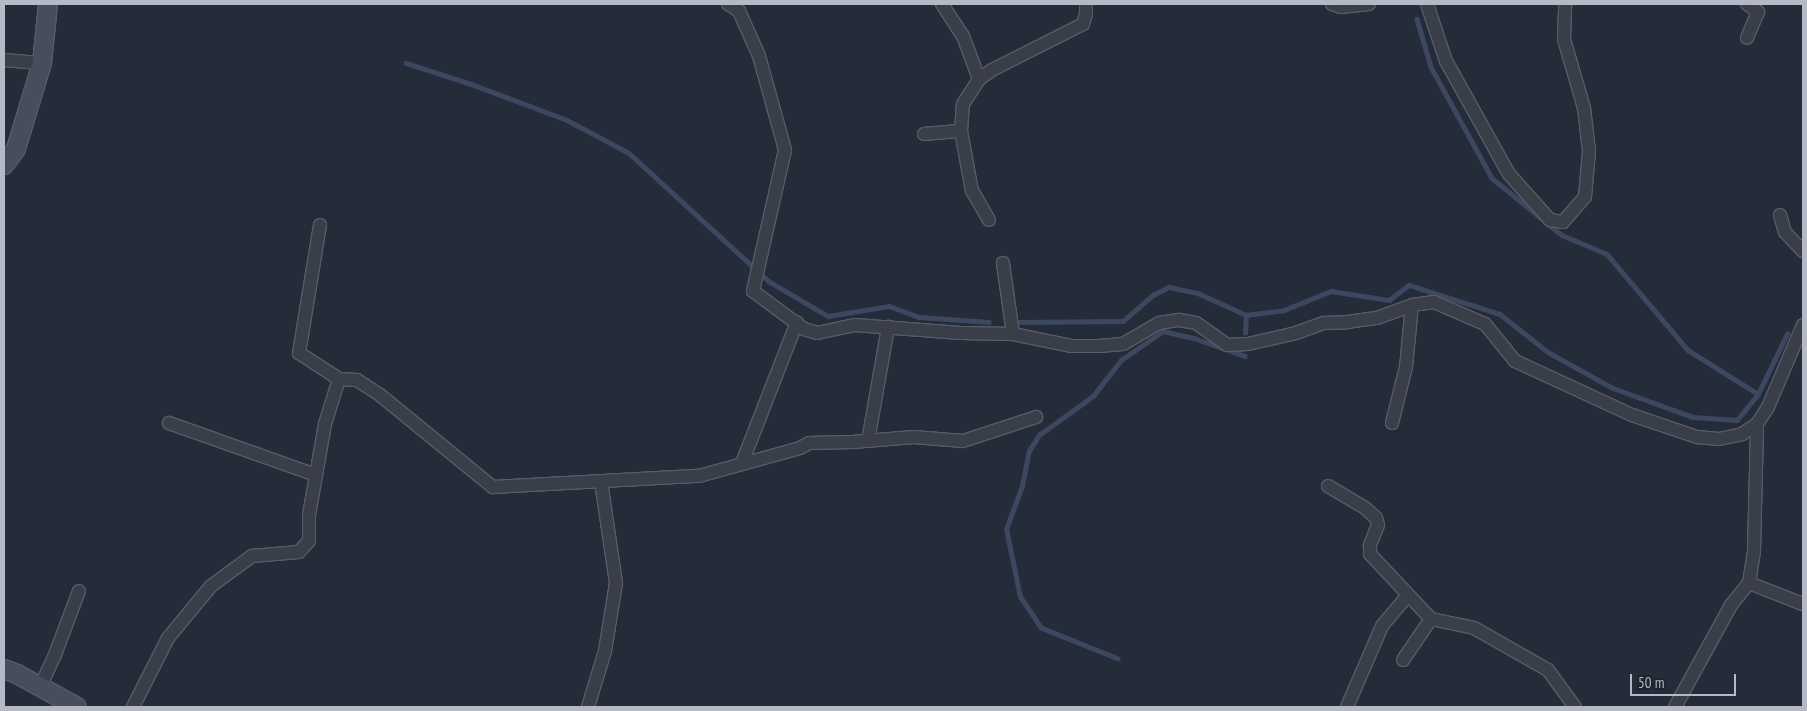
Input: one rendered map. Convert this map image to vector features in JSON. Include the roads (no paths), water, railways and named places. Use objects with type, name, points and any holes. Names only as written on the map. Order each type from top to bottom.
[{"type":"main road","points":[[4,165],[16,149],[42,63],[48,4]]},
{"type":"main road","points":[[4,669],[77,707]]},
{"type":"street","points":[[728,4],[739,11],[759,56],[785,150],[753,291],[804,329],[817,333],[855,325],[961,333],[1013,334],[1071,346],[1123,344],[1159,323],[1179,320],[1196,323],[1227,345],[1248,344],[1296,333],[1324,323],[1377,318],[1412,305],[1434,302],[1485,324],[1515,361],[1642,419],[1697,437],[1720,439],[1742,434],[1757,424],[1768,407],[1802,329]]},
{"type":"street","points":[[942,4],[963,36],[979,79]]},
{"type":"street","points":[[989,220],[972,191],[960,131],[963,104],[979,79],[992,70],[1083,24],[1086,4]]},
{"type":"street","points":[[1332,4],[1341,6],[1369,4]]},
{"type":"street","points":[[1427,4],[1446,61],[1509,174],[1550,220],[1563,222],[1585,197],[1589,151],[1584,108],[1564,39],[1565,4]]},
{"type":"street","points":[[1747,4],[1758,12],[1747,38]]},
{"type":"street","points":[[4,60],[42,63]]},
{"type":"street","points":[[924,134],[960,131]]},
{"type":"street","points":[[1780,215],[1784,232],[1803,251]]},
{"type":"street","points":[[320,225],[299,353],[339,379],[357,380],[380,395],[493,487],[699,476],[800,448],[809,443],[914,437],[963,441],[1036,417]]},
{"type":"street","points":[[1003,263],[1013,334]]},
{"type":"street","points":[[1392,423],[1406,367],[1412,305]]},
{"type":"street","points":[[742,463],[797,322]]},
{"type":"street","points":[[868,441],[888,327]]},
{"type":"street","points":[[133,707],[168,638],[211,586],[252,556],[299,552],[309,541],[309,514],[325,424],[339,379]]},
{"type":"street","points":[[169,423],[316,475]]},
{"type":"street","points":[[1675,707],[1731,605],[1749,583],[1754,551],[1757,424]]},
{"type":"street","points":[[588,707],[605,651],[616,583],[601,481]]},
{"type":"street","points":[[1328,486],[1365,508],[1376,518],[1378,525],[1370,545],[1370,554],[1431,619],[1474,628],[1548,670],[1575,707]]},
{"type":"street","points":[[1749,583],[1803,604]]},
{"type":"street","points":[[40,687],[56,652],[79,591]]},
{"type":"street","points":[[1347,707],[1382,626],[1408,595]]},
{"type":"street","points":[[1403,660],[1431,619]]},
{"type":"waterway","points":[[1417,19],[1431,67],[1492,178],[1541,218]]},
{"type":"waterway","points":[[406,63],[474,85],[567,120],[629,153],[770,282],[828,316],[889,306],[919,317],[989,322]]},
{"type":"waterway","points":[[1547,223],[1562,235],[1607,254],[1688,350],[1758,394]]},
{"type":"waterway","points":[[1017,322],[1123,321],[1153,295],[1169,287],[1198,293],[1246,315],[1284,310],[1331,291],[1389,300],[1409,285],[1500,314],[1548,352],[1613,388],[1693,417],[1737,420],[1758,394],[1787,334]]},
{"type":"waterway","points":[[1245,333],[1246,315]]},
{"type":"waterway","points":[[1118,659],[1041,628],[1020,597],[1006,529],[1022,486],[1029,451],[1039,435],[1093,396],[1121,360],[1163,331],[1194,338],[1245,356]]}]
